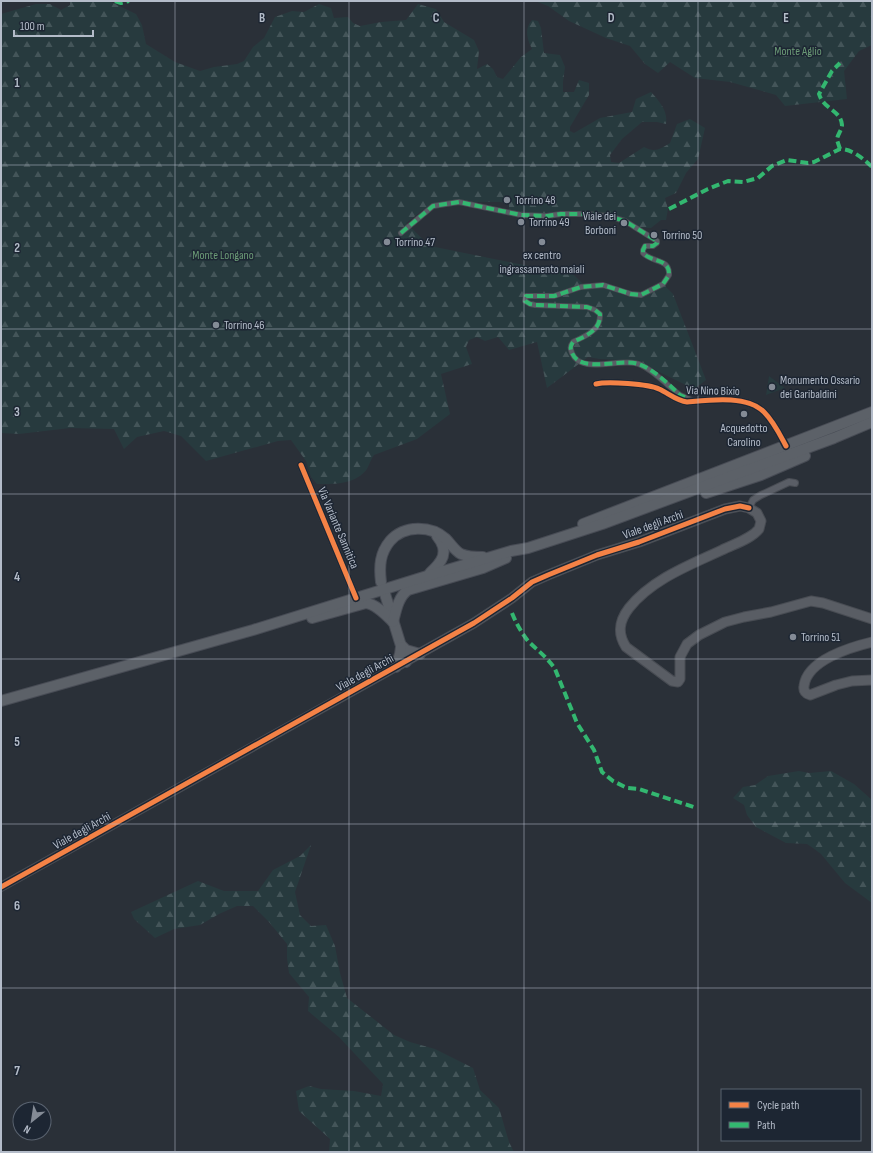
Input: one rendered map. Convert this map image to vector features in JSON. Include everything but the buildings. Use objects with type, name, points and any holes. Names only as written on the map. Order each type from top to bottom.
[{"type":"main road","points":[[1,701],[253,630],[426,576],[493,557],[872,412]]},
{"type":"main road","points":[[602,524],[819,444],[872,422]]},
{"type":"main road","points":[[393,622],[401,598],[408,590],[483,568],[528,548],[761,475],[842,441],[872,426]]},
{"type":"main road","name":"Viale degli Archi","points":[[396,668],[474,623],[512,598],[532,582],[597,555],[639,542],[725,509],[740,506],[749,508]]},
{"type":"main road","points":[[749,508],[760,518],[760,527],[757,531],[747,538],[687,566],[662,580],[635,600],[623,615],[620,625],[620,634],[626,647],[672,681],[678,682],[680,679],[680,657],[687,644],[699,635],[725,622],[811,601],[823,603],[872,619]]},
{"type":"main road","points":[[381,582],[381,557],[392,539],[401,533],[412,529],[422,529],[433,532],[445,538],[455,550],[463,555],[472,557],[493,557]]},
{"type":"main road","points":[[426,576],[439,565],[443,559],[443,546],[433,532]]},
{"type":"main road","points":[[511,551],[528,548]]},
{"type":"main road","points":[[385,594],[406,662]]},
{"type":"main road","points":[[253,630],[285,626],[366,603],[371,604],[393,622]]},
{"type":"main road","points":[[872,642],[853,647],[826,658],[808,675],[804,688],[806,693],[810,695],[836,685],[852,681],[872,680]]},
{"type":"main road","points":[[400,645],[406,650],[420,654]]},
{"type":"main road","points":[[396,668],[400,654],[400,645]]},
{"type":"street","points":[[401,232],[433,206],[459,202],[521,216],[588,214],[608,216],[625,221],[657,241],[654,245],[645,246],[643,250],[645,255],[660,261],[668,267],[669,275],[663,284],[641,295],[631,294],[606,285],[591,285],[554,296],[526,296],[525,301],[535,305],[587,307],[595,310],[600,314],[598,325],[592,332],[571,344],[570,351],[576,360],[580,363],[589,364],[629,362],[640,364],[654,373],[680,395],[694,401]]},
{"type":"street","name":"Via Nino Bixio","points":[[596,384],[623,384],[657,388],[681,401],[722,400],[751,403],[760,408],[768,416],[786,446]]},
{"type":"street","name":"Via Variante Sannitica","points":[[301,466],[356,598]]},
{"type":"street","points":[[749,508],[753,500],[761,495],[789,482],[795,483]]},
{"type":"street","name":"Viale degli Archi","points":[[1,887],[396,668]]},
{"type":"green space","name":"Monte Longano","points":[[70,1],[109,1],[136,14],[142,25],[146,44],[175,62],[200,71],[214,67],[237,64],[244,61],[253,47],[264,38],[275,17],[292,11],[304,12],[319,4],[331,8],[334,18],[348,17],[353,23],[360,26],[381,22],[406,20],[418,4],[436,9],[444,22],[474,40],[479,51],[477,69],[487,64],[493,69],[497,77],[503,79],[521,57],[532,49],[527,30],[529,23],[532,20],[538,21],[541,28],[544,53],[560,55],[565,67],[563,92],[574,92],[579,80],[589,83],[589,95],[570,127],[570,131],[574,133],[600,118],[632,112],[636,99],[651,92],[663,107],[666,115],[666,124],[657,122],[642,122],[622,139],[610,155],[611,162],[619,163],[644,147],[651,150],[657,150],[663,147],[670,143],[677,124],[690,119],[705,128],[698,159],[686,173],[676,193],[665,198],[668,209],[666,220],[661,220],[651,228],[637,227],[626,220],[606,214],[591,216],[551,213],[534,214],[509,211],[509,203],[444,202],[423,210],[406,223],[430,246],[534,267],[557,269],[573,274],[587,288],[599,286],[627,296],[641,297],[665,286],[673,294],[706,380],[694,389],[637,361],[588,357],[547,388],[537,342],[509,350],[498,337],[485,341],[477,337],[469,340],[466,347],[472,364],[441,374],[450,414],[417,439],[374,455],[367,469],[357,478],[350,481],[337,483],[317,484],[311,477],[306,461],[291,440],[278,441],[206,461],[181,436],[164,431],[137,437],[124,449],[114,429],[70,428],[19,434],[1,433],[1,14],[36,4],[50,4],[61,10],[70,5]]},
{"type":"green space","name":"Monte Aglio","points":[[535,1],[872,1],[872,45],[859,51],[844,71],[847,99],[785,106],[776,95],[730,82],[695,78],[670,62],[658,73],[645,64],[630,46],[606,38],[569,21],[548,6]]},
{"type":"green space","points":[[769,376],[785,388],[766,395]]},
{"type":"green space","points":[[799,771],[809,773],[831,771],[854,784],[872,800],[872,903],[845,883],[821,854],[807,844],[786,843],[756,827],[747,815],[744,805],[733,798],[743,787],[755,785],[768,776]]},
{"type":"green space","points":[[311,845],[295,892],[300,915],[311,926],[326,925],[335,946],[347,998],[394,1035],[410,1042],[435,1049],[473,1068],[480,1090],[499,1108],[509,1142],[514,1152],[329,1152],[330,1139],[299,1111],[296,1091],[309,1086],[321,1089],[354,1091],[381,1096],[383,1084],[339,1037],[308,1011],[309,997],[289,973],[287,944],[269,922],[253,906],[237,906],[200,925],[174,929],[155,938],[134,919],[131,912],[198,881],[224,891],[258,891],[273,870],[300,856]]},
{"type":"marked path","points":[[115,1],[121,3],[129,1]]},
{"type":"marked path","points":[[840,63],[832,71],[819,94],[821,99],[839,116],[841,120],[842,127],[837,140],[840,149]]},
{"type":"marked path","points":[[669,209],[708,189],[728,181],[743,182],[758,178],[772,166],[787,160],[808,163],[814,162],[840,149],[849,151],[862,158],[872,167]]},
{"type":"marked path","points":[[401,233],[433,206],[459,202],[521,215],[547,216],[561,214],[587,214],[608,216],[625,221],[657,241],[657,243],[653,246],[645,246],[643,253],[664,263],[667,266],[669,275],[663,284],[641,295],[631,294],[603,285],[581,287],[554,296],[526,296],[525,301],[535,305],[587,307],[595,310],[600,314],[598,324],[592,332],[573,342],[571,346],[572,353],[577,359],[584,363],[592,364],[630,363],[644,366],[655,373],[680,395],[685,397]]},
{"type":"marked path","points":[[512,613],[528,641],[555,669],[577,723],[594,750],[602,772],[613,781],[627,788],[639,789],[697,808]]},
{"type":"cycle path","points":[[596,384],[638,384],[654,387],[676,399],[687,402],[728,400],[748,403],[757,407],[768,416],[786,446]]},
{"type":"cycle path","points":[[301,465],[356,598]]},
{"type":"cycle path","points":[[1,887],[474,623],[512,598],[532,582],[597,555],[639,542],[725,509],[740,506],[749,508]]},
{"type":"place","name":"Torrino 48","points":[[507,200]]},
{"type":"place","name":"Torrino 49","points":[[521,222]]},
{"type":"place","name":"Viale dei Borboni","points":[[624,223]]},
{"type":"place","name":"Torrino 50","points":[[654,235]]},
{"type":"place","name":"Torrino 47","points":[[387,242]]},
{"type":"place","name":"ex centro ingrassamento maiali","points":[[542,242]]},
{"type":"place","name":"Torrino 46","points":[[216,325]]},
{"type":"place","name":"Monumento Ossario dei Garibaldini","points":[[772,387]]},
{"type":"place","name":"Acquedotto Carolino","points":[[744,414]]},
{"type":"place","name":"Torrino 51","points":[[793,637]]}]
